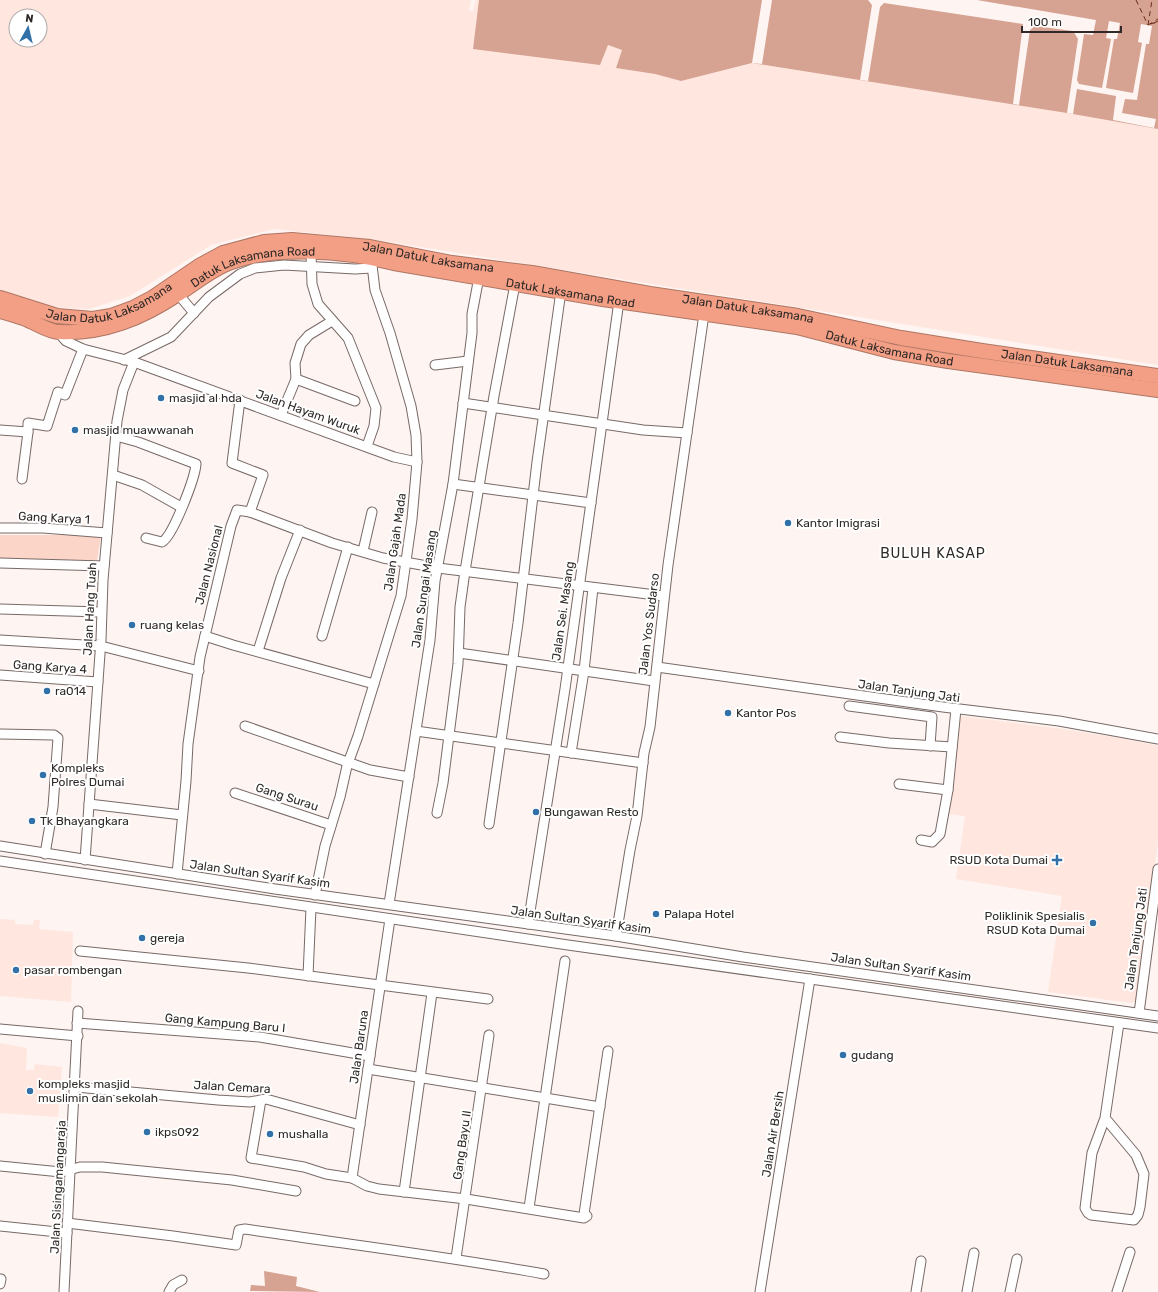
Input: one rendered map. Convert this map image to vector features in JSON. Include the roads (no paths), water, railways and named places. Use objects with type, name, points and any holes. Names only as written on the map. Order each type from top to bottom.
[{"type":"highway","name":"Jalan Datuk Laksamana","points":[[0,298],[51,315],[92,319],[111,316],[133,308],[223,254],[246,246],[292,240],[333,249],[370,247],[530,279],[650,294],[798,322],[1158,376]]},
{"type":"highway","name":"Datuk Laksamana Road","points":[[0,310],[58,332],[92,330],[120,325],[145,314],[178,294],[206,274],[225,265],[259,254],[311,259],[333,249],[371,263],[394,263],[515,284],[530,279],[562,292],[704,314],[798,322],[894,352],[948,362],[1158,390]]},
{"type":"street","points":[[124,360],[170,337],[209,297],[240,274],[255,268],[292,258]]},
{"type":"street","points":[[367,446],[374,426],[376,408],[348,338],[318,304],[312,284],[311,259],[355,269],[371,263]]},
{"type":"street","name":"Jalan Gajah Mada","points":[[315,895],[325,846],[348,761],[374,684],[401,596],[417,462],[416,435],[410,406],[390,333],[375,290],[371,263]]},
{"type":"street","name":"Jalan Sungai Masang","points":[[389,904],[410,777],[414,736],[416,731],[438,568],[453,484],[468,361],[472,314],[479,277]]},
{"type":"street","points":[[437,813],[443,783],[459,653],[460,607],[492,408],[515,284]]},
{"type":"street","points":[[489,824],[513,660],[533,495],[562,292]]},
{"type":"street","points":[[178,294],[194,313]]},
{"type":"street","name":"Jalan Sei. Masang","points":[[528,924],[565,689],[578,586],[603,424],[619,301]]},
{"type":"street","name":"Jalan Yos Sudarso","points":[[616,936],[637,816],[643,763],[650,727],[664,596],[704,314]]},
{"type":"street","points":[[281,415],[296,379],[295,363],[301,344],[309,335],[332,321]]},
{"type":"street","name":"Jalan Hayam Wuruk","points":[[58,332],[66,341],[83,349],[134,362],[394,457],[417,462]]},
{"type":"street","points":[[22,479],[28,422],[47,426],[58,392],[66,395],[83,349]]},
{"type":"street","points":[[435,365],[468,361]]},
{"type":"street","name":"Jalan Hang Tuah","points":[[85,860],[101,646],[104,566],[116,436],[119,406],[134,362]]},
{"type":"street","points":[[296,379],[355,401]]},
{"type":"street","points":[[240,400],[232,463],[263,475],[250,512],[318,538],[383,558],[406,563],[664,596]]},
{"type":"street","points":[[463,403],[603,424],[686,434]]},
{"type":"street","points":[[0,430],[28,432]]},
{"type":"street","points":[[116,436],[138,442],[196,463],[195,472],[182,508],[164,541],[160,542],[146,538]]},
{"type":"street","points":[[113,475],[142,485],[182,508]]},
{"type":"street","points":[[453,484],[591,503]]},
{"type":"street","name":"Jalan Nasional","points":[[177,874],[188,744],[204,636],[233,517],[237,510],[250,512]]},
{"type":"street","points":[[362,551],[372,512]]},
{"type":"street","name":"Gang Karya 1","points":[[0,528],[43,528],[107,533]]},
{"type":"street","points":[[258,651],[281,578],[300,530]]},
{"type":"street","points":[[322,636],[348,547]]},
{"type":"street","points":[[0,564],[104,566]]},
{"type":"street","points":[[571,753],[584,671],[593,588]]},
{"type":"street","points":[[0,609],[102,612]]},
{"type":"street","points":[[204,636],[374,684]]},
{"type":"street","points":[[572,638],[588,640]]},
{"type":"street","points":[[0,640],[101,646],[199,671]]},
{"type":"street","points":[[459,653],[654,681]]},
{"type":"street","name":"Jalan Tanjung Jati","points":[[657,667],[956,709],[1059,721],[1158,739]]},
{"type":"street","name":"Gang Karya 4","points":[[0,676],[98,682]]},
{"type":"street","points":[[565,689],[580,691]]},
{"type":"street","points":[[849,706],[932,717],[930,746]]},
{"type":"street","points":[[921,840],[932,842],[940,834],[948,790],[956,709]]},
{"type":"street","points":[[245,726],[370,770],[410,777]]},
{"type":"street","points":[[416,731],[643,763]]},
{"type":"street","points":[[0,734],[57,736],[57,767],[54,800],[45,854]]},
{"type":"street","points":[[840,737],[952,747]]},
{"type":"street","points":[[899,784],[948,790]]},
{"type":"street","name":"Gang Surau","points":[[236,793],[331,825]]},
{"type":"street","points":[[89,804],[182,815]]},
{"type":"street","name":"Jalan Sultan Syarif Kasim","points":[[0,846],[315,895],[616,936],[743,958],[1158,1016]]},
{"type":"street","name":"Jalan Sultan Syarif Kasim","points":[[0,861],[311,908],[1158,1028]]},
{"type":"street","name":"Jalan Tanjung Jati","points":[[1139,1013],[1158,869]]},
{"type":"street","points":[[308,976],[311,908]]},
{"type":"street","name":"Jalan Baruna","points":[[352,1178],[390,919]]},
{"type":"street","points":[[529,1208],[544,1098],[568,945]]},
{"type":"street","points":[[80,951],[248,968],[488,999]]},
{"type":"street","points":[[892,990],[893,978]]},
{"type":"street","name":"Jalan Air Bersih","points":[[760,1292],[810,979]]},
{"type":"street","points":[[404,1192],[432,992]]},
{"type":"street","name":"Jalan Sisingamangaraja","points":[[64,1292],[76,1087],[78,1011]]},
{"type":"street","name":"Gang Kampung Baru I","points":[[77,1023],[260,1037],[370,1056]]},
{"type":"street","points":[[1105,1118],[1136,1155],[1144,1174],[1138,1215],[1134,1220],[1091,1215],[1086,1211],[1092,1153],[1105,1118],[1119,1023]]},
{"type":"street","points":[[0,1029],[78,1036]]},
{"type":"street","name":"Gang Bayu II","points":[[456,1258],[466,1199],[489,1035]]},
{"type":"street","points":[[261,1100],[251,1158],[304,1167],[352,1178],[367,1186],[529,1208],[578,1217],[587,1216],[584,1214],[608,1051]]},
{"type":"street","points":[[368,1069],[600,1107]]},
{"type":"street","name":"Jalan Cemara","points":[[76,1087],[250,1102],[266,1098],[360,1125]]},
{"type":"street","points":[[0,1166],[61,1172],[90,1166],[248,1182],[296,1191]]},
{"type":"street","points":[[67,1223],[236,1245],[240,1229],[387,1251],[456,1258],[544,1274]]},
{"type":"street","points":[[0,1226],[67,1233]]},
{"type":"street","points":[[1117,1292],[1130,1252]]},
{"type":"street","points":[[967,1292],[974,1253]]},
{"type":"street","points":[[1010,1292],[1017,1259]]},
{"type":"street","points":[[916,1292],[921,1261]]},
{"type":"street","points":[[169,1292],[173,1285],[182,1280]]},
{"type":"place","name":"masjid al hda","points":[[161,398]]},
{"type":"place","name":"masjid muawwanah","points":[[75,430]]},
{"type":"place","name":"Kantor Imigrasi","points":[[788,523]]},
{"type":"place","name":"ruang kelas","points":[[132,625]]},
{"type":"place","name":"ra014","points":[[47,691]]},
{"type":"place","name":"Kantor Pos","points":[[728,713]]},
{"type":"place","name":"Kompleks Polres Dumai","points":[[43,775]]},
{"type":"place","name":"Bungawan Resto","points":[[536,812]]},
{"type":"place","name":"Tk Bhayangkara","points":[[32,821]]},
{"type":"place","name":"RSUD Kota Dumai","points":[[1057,860]]},
{"type":"place","name":"Palapa Hotel","points":[[656,914]]},
{"type":"place","name":"Poliklinik Spesialis RSUD Kota Dumai","points":[[1093,923]]},
{"type":"place","name":"gereja","points":[[142,938]]},
{"type":"place","name":"pasar rombengan","points":[[16,970]]},
{"type":"place","name":"gudang","points":[[843,1055]]},
{"type":"place","name":"kompleks masjid muslimin dan sekolah","points":[[30,1091]]},
{"type":"place","name":"ikps092","points":[[147,1132]]},
{"type":"place","name":"mushalla","points":[[270,1134]]},
{"type":"district","name":"BULUH KASAP","points":[[933,553]]}]
